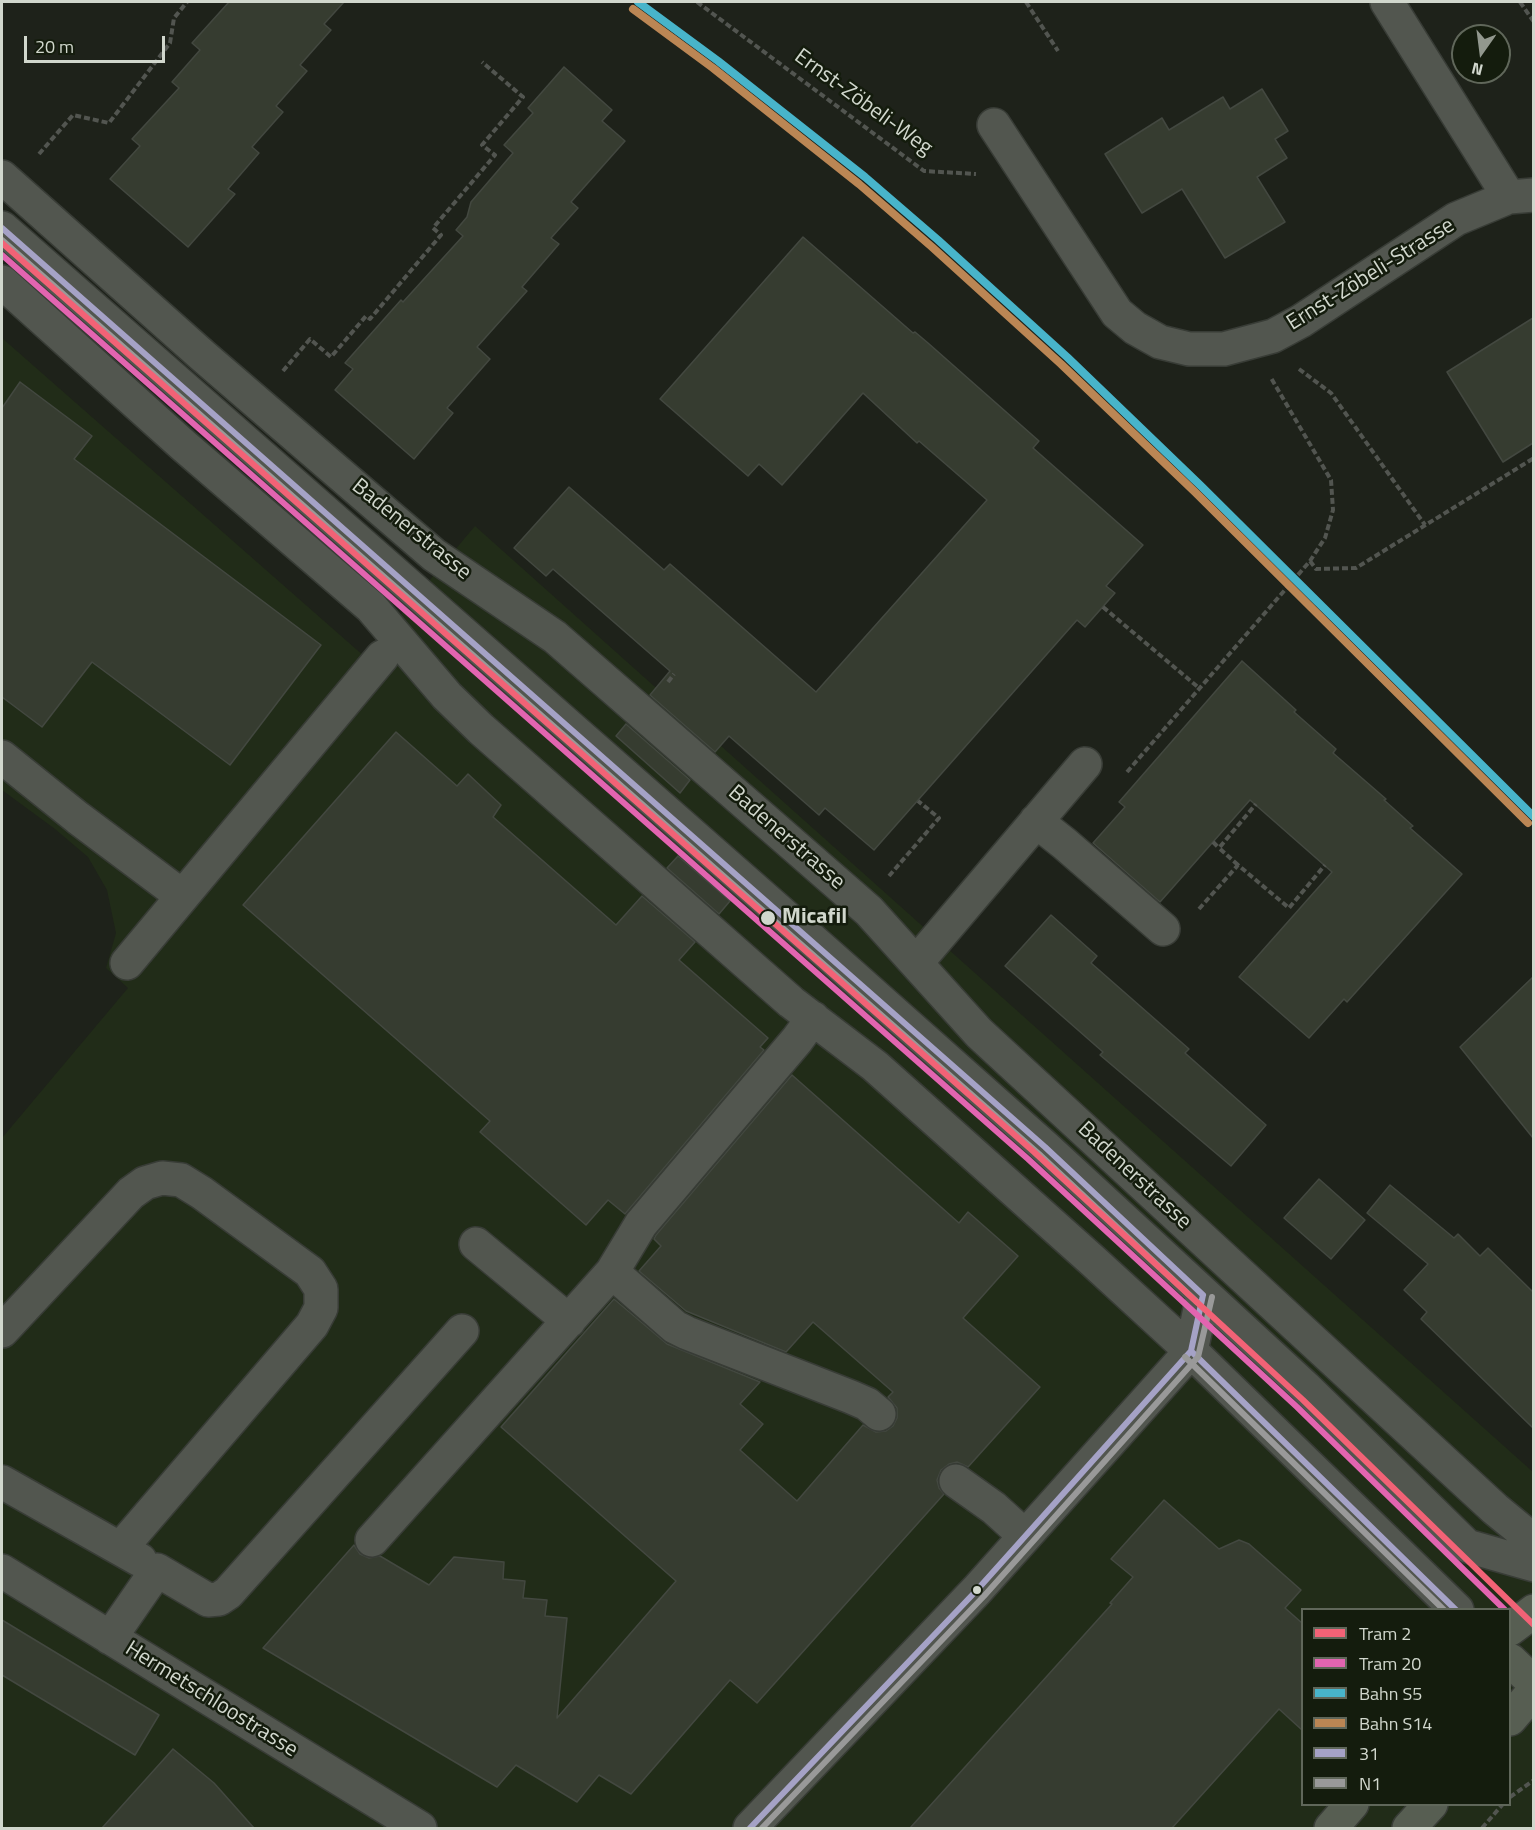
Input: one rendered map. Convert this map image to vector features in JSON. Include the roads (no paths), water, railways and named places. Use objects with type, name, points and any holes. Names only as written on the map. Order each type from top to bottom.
[{"type":"main road","points":[[1511,1628],[1533,1611]]},
{"type":"main road","points":[[1511,1662],[1533,1683]]},
{"type":"main road","points":[[1511,1717],[1533,1691]]},
{"type":"main road","points":[[1331,1828],[1350,1806]]},
{"type":"main road","points":[[1409,1828],[1429,1806]]},
{"type":"street","points":[[1387,2],[1521,196]]},
{"type":"street","name":"Ernst-Zöbeli-Strasse","points":[[994,125],[1117,313],[1135,328],[1160,342],[1189,349],[1224,349],[1274,336],[1301,321],[1456,219],[1521,196]]},
{"type":"street","name":"Badenerstrasse","points":[[2,177],[203,356],[434,555],[555,637],[870,911],[979,1033],[1533,1541]]},
{"type":"street","points":[[2,228],[1045,1147],[1305,1387],[1467,1546],[1533,1565]]},
{"type":"street","points":[[2,282],[183,445],[371,607],[447,696],[482,729],[791,1002],[883,1074],[1093,1261],[1191,1351],[1455,1608]]},
{"type":"street","points":[[127,963],[382,657]]},
{"type":"street","points":[[2,757],[78,818],[182,896]]},
{"type":"street","points":[[917,962],[1084,764]]},
{"type":"street","points":[[1036,821],[1163,929]]},
{"type":"street","points":[[372,1540],[612,1272],[641,1224],[790,1049],[813,1018]]},
{"type":"street","points":[[2,1331],[131,1193],[145,1183],[162,1178],[181,1180],[202,1193],[310,1272],[321,1289],[321,1308],[312,1325],[121,1548]]},
{"type":"street","points":[[476,1244],[568,1321]]},
{"type":"street","points":[[612,1272],[675,1327],[851,1397],[867,1404],[879,1414]]},
{"type":"street","points":[[750,1828],[977,1590],[1191,1351],[1203,1295]]},
{"type":"street","points":[[2,1482],[121,1548],[208,1600],[219,1599],[228,1593],[462,1331]]},
{"type":"street","points":[[956,1480],[1025,1536]]},
{"type":"street","points":[[110,1638],[157,1570]]},
{"type":"street","name":"Hermetschloostrasse","points":[[2,1571],[420,1828]]},
{"type":"tram line","name":"2","points":[[2,243],[1034,1152],[1303,1400],[1534,1625]]},
{"type":"tram line","name":"20","points":[[2,255],[1028,1159],[1297,1407],[1503,1608]]},
{"type":"rail line","name":"S5","points":[[638,2],[718,61],[865,177],[1067,357],[1201,486],[1534,817]]},
{"type":"rail line","name":"S14","points":[[633,9],[713,68],[859,184],[1061,364],[1195,492],[1528,823]]},
{"type":"place","name":"Micafil","points":[[768,918]]}]
